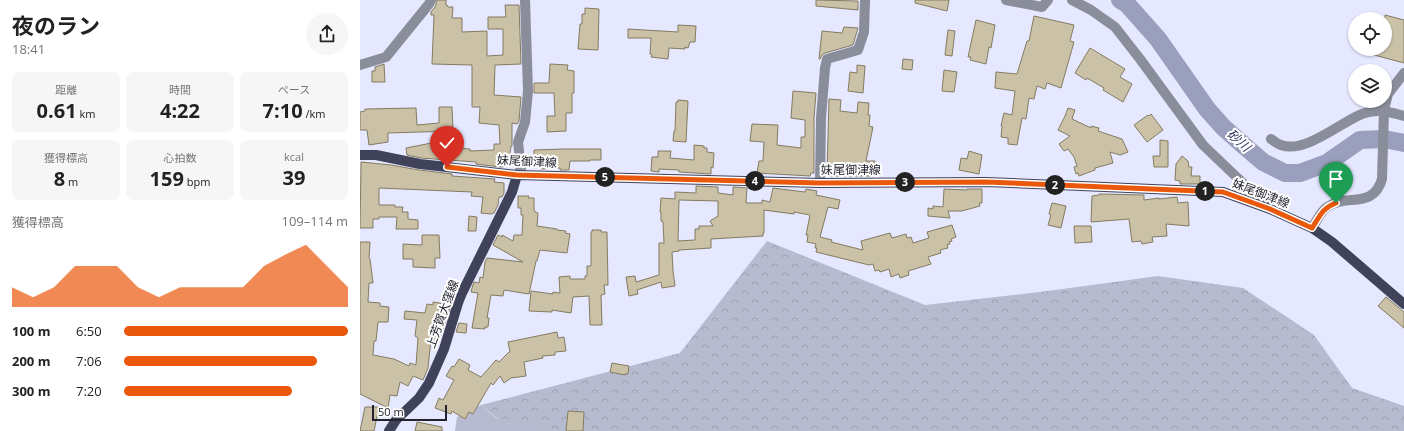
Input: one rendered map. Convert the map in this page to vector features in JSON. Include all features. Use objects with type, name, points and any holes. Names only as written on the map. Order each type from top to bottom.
[{"type":"main road","name":"妹尾御津線","points":[[360,155],[376,155],[420,164],[517,175],[820,183],[986,182],[1223,192],[1270,209],[1312,228],[1332,242],[1404,304]]},
{"type":"main road","name":"上芳賀大窪線","points":[[389,431],[396,420],[419,398],[428,383],[444,349],[458,303],[512,192],[517,175]]},
{"type":"street","points":[[360,66],[386,57],[431,0]]},
{"type":"street","points":[[517,175],[521,168],[518,142],[525,122],[528,91],[525,0]]},
{"type":"street","points":[[820,183],[821,118],[827,59],[858,50],[864,32],[865,0]]},
{"type":"street","points":[[1006,0],[1042,7],[1048,0]]},
{"type":"street","points":[[1072,0],[1091,10],[1115,27],[1203,145],[1270,209]]},
{"type":"street","points":[[1312,228],[1328,206],[1336,203],[1369,197],[1376,192],[1380,186],[1382,179],[1384,114],[1388,94],[1404,73]]},
{"type":"street","points":[[1270,139],[1281,146],[1295,147],[1315,140],[1363,113],[1404,116]]},
{"type":"green space","points":[[767,241],[925,305],[1048,291],[1158,276],[1243,288],[1314,335],[1352,388],[1404,406],[1404,431],[512,431],[481,405],[680,353]]},
{"type":"green space","points":[[481,405],[497,419],[525,420],[552,431],[455,431],[457,417]]},
{"type":"building","points":[[437,0],[446,0],[446,5],[448,7],[453,7],[452,18],[462,18],[462,32],[487,31],[487,56],[503,55],[503,29],[488,29],[488,17],[506,17],[505,5],[519,5],[521,64],[495,65],[494,95],[521,97],[519,121],[517,124],[512,123],[512,146],[508,166],[501,167],[476,164],[476,162],[421,158],[407,155],[406,148],[457,138],[456,148],[470,149],[470,151],[494,150],[494,144],[500,144],[499,125],[479,123],[480,107],[472,107],[472,65],[432,64],[434,15],[431,15],[431,12],[435,7]]},
{"type":"building","points":[[816,0],[858,1],[858,10],[816,6]]},
{"type":"building","points":[[915,0],[949,0],[947,11],[915,3]]},
{"type":"building","points":[[585,8],[599,9],[598,50],[578,49],[580,24],[582,24],[582,14],[585,14]]},
{"type":"building","points":[[1034,16],[1074,25],[1070,41],[1074,42],[1061,88],[1047,83],[1045,89],[1037,86],[1034,99],[1029,98],[1026,119],[1022,118],[1017,145],[1008,144],[1008,138],[1001,137],[1001,126],[1004,113],[1012,115],[1015,91],[995,88],[996,72],[1017,74],[1027,41],[1029,41]]},
{"type":"building","points":[[1392,17],[1404,20],[1404,63],[1378,56],[1392,56]]},
{"type":"building","points":[[976,20],[995,25],[991,48],[989,47],[986,64],[970,60],[971,57],[968,57]]},
{"type":"building","points":[[678,25],[696,26],[695,42],[690,42],[688,48],[685,47],[685,49],[669,48],[668,59],[651,57],[651,38],[628,38],[628,29],[678,32]]},
{"type":"building","points":[[844,27],[858,28],[853,45],[825,53],[819,59],[822,31],[842,33]]},
{"type":"building","points":[[948,30],[955,31],[952,56],[945,55]]},
{"type":"building","points":[[1090,48],[1125,69],[1120,77],[1132,84],[1123,102],[1103,90],[1104,88],[1075,73]]},
{"type":"building","points":[[903,59],[913,60],[912,70],[902,69]]},
{"type":"building","points":[[384,64],[385,82],[372,82],[372,71],[375,71],[375,67]]},
{"type":"building","points":[[550,64],[568,65],[567,70],[574,71],[572,113],[566,113],[566,131],[547,132],[547,116],[555,116],[554,93],[534,93],[534,83],[549,83]]},
{"type":"building","points":[[857,65],[865,66],[863,93],[848,91],[850,72],[857,73]]},
{"type":"building","points":[[944,70],[957,72],[954,92],[942,91]]},
{"type":"building","points":[[793,91],[816,93],[814,118],[814,173],[811,173],[810,176],[757,173],[759,161],[763,161],[764,142],[750,141],[752,124],[778,125],[777,145],[801,148],[801,137],[805,137],[805,120],[791,118]]},
{"type":"building","points":[[829,99],[841,100],[840,111],[857,113],[858,102],[869,103],[869,126],[873,127],[866,161],[875,161],[874,176],[829,176],[829,174],[827,174]]},
{"type":"building","points":[[678,100],[688,101],[686,142],[673,141],[675,131],[676,102],[678,102]]},
{"type":"building","points":[[439,107],[452,107],[453,131],[388,133],[388,142],[369,145],[367,130],[360,130],[360,112],[365,111],[365,109],[416,108],[417,125],[439,123]]},
{"type":"building","points":[[1068,108],[1075,110],[1072,119],[1091,128],[1091,126],[1099,128],[1098,131],[1122,139],[1128,152],[1120,155],[1110,152],[1113,163],[1095,168],[1095,170],[1079,176],[1078,173],[1076,174],[1074,167],[1077,166],[1074,157],[1068,149],[1064,151],[1059,144],[1070,136],[1058,130]]},
{"type":"building","points":[[1151,114],[1163,130],[1147,142],[1134,125]]},
{"type":"building","points":[[1160,140],[1168,141],[1168,167],[1154,167],[1153,156],[1160,156]]},
{"type":"building","points":[[694,145],[704,146],[704,148],[707,148],[707,152],[714,153],[711,174],[659,169],[659,172],[651,171],[652,157],[658,157],[658,151],[671,151],[670,158],[694,160]]},
{"type":"building","points":[[601,149],[601,160],[570,161],[569,170],[560,170],[560,168],[540,169],[539,161],[534,161],[534,150]]},
{"type":"building","points":[[969,151],[982,155],[979,174],[959,170],[961,158],[967,159]]},
{"type":"building","points":[[1182,156],[1188,161],[1189,167],[1192,167],[1191,176],[1200,176],[1200,184],[1180,184],[1180,181],[1175,180],[1176,164]]},
{"type":"building","points":[[361,162],[452,174],[452,176],[495,179],[494,182],[504,183],[504,193],[502,197],[499,197],[498,205],[494,213],[491,214],[481,213],[483,197],[471,196],[472,192],[379,188],[379,205],[395,205],[395,207],[403,207],[402,212],[408,212],[408,219],[418,220],[418,229],[396,229],[397,217],[379,217],[379,219],[373,219],[373,228],[360,228]]},
{"type":"building","points":[[696,186],[718,187],[718,193],[733,195],[733,187],[747,188],[746,203],[762,203],[762,200],[770,202],[773,188],[805,192],[806,189],[817,191],[816,195],[840,200],[838,209],[828,207],[820,237],[832,240],[831,242],[863,250],[861,241],[890,233],[892,238],[906,234],[907,238],[911,237],[913,243],[929,238],[927,232],[952,225],[956,237],[951,239],[952,241],[949,242],[950,244],[947,245],[948,248],[940,250],[941,253],[928,257],[931,264],[908,271],[909,275],[900,278],[899,274],[891,277],[889,269],[880,272],[879,270],[875,271],[873,264],[869,265],[816,252],[816,244],[807,242],[808,235],[806,235],[810,215],[794,212],[794,214],[764,210],[763,236],[711,239],[711,248],[679,250],[672,252],[675,286],[662,288],[661,282],[637,290],[638,294],[629,296],[626,277],[635,276],[636,282],[659,275],[659,243],[664,243],[663,222],[661,221],[660,212],[661,198],[675,199],[675,192],[696,193]],"holes":[[[679,200],[718,201],[718,216],[710,221],[713,226],[699,226],[699,229],[695,229],[695,240],[678,241]]]},
{"type":"building","points":[[944,189],[982,189],[982,203],[979,203],[980,206],[962,211],[948,211],[950,218],[928,216],[928,208],[933,209],[933,206],[943,207]]},
{"type":"building","points":[[1099,194],[1144,195],[1144,200],[1177,197],[1178,203],[1188,202],[1189,226],[1166,224],[1167,236],[1152,237],[1153,242],[1142,244],[1141,241],[1132,242],[1129,219],[1091,222],[1092,196]]},
{"type":"building","points":[[518,196],[529,196],[528,198],[534,198],[534,210],[538,213],[537,226],[566,231],[565,233],[570,234],[567,253],[540,250],[536,261],[529,294],[504,290],[503,296],[491,295],[487,318],[489,318],[488,327],[485,327],[485,329],[472,328],[478,293],[471,292],[474,282],[479,283],[480,277],[483,278],[487,258],[523,262],[493,245],[498,235],[502,237],[502,235],[513,241],[514,235],[522,235],[523,215],[521,215],[521,208],[518,208]]},
{"type":"building","points":[[1052,203],[1066,206],[1061,228],[1048,225]]},
{"type":"building","points":[[469,216],[477,217],[476,231],[468,231]]},
{"type":"building","points":[[1074,226],[1091,226],[1092,242],[1075,243]]},
{"type":"building","points":[[592,230],[607,232],[608,285],[604,285],[605,294],[601,295],[602,325],[590,325],[589,296],[573,297],[571,313],[552,310],[552,312],[529,311],[531,291],[553,294],[553,292],[560,293],[559,277],[570,276],[570,279],[585,279],[585,276],[587,276],[587,266],[591,266]]},
{"type":"building","points":[[422,235],[439,235],[440,258],[435,258],[435,268],[413,267],[413,259],[403,259],[403,244],[422,245]]},
{"type":"building","points":[[360,242],[370,242],[369,258],[373,283],[369,283],[368,302],[380,303],[380,306],[389,307],[388,322],[378,322],[373,355],[394,359],[409,366],[410,363],[416,365],[418,338],[415,336],[417,320],[404,319],[405,311],[425,313],[427,304],[433,305],[433,302],[451,305],[443,329],[438,328],[436,340],[431,339],[428,368],[423,380],[413,376],[408,386],[400,382],[397,396],[390,395],[388,408],[360,394]]},
{"type":"building","points":[[1386,297],[1404,312],[1404,328],[1378,306]]},
{"type":"building","points":[[459,323],[467,324],[466,333],[456,332]]},
{"type":"building","points":[[557,332],[558,338],[564,337],[566,351],[555,352],[555,355],[542,356],[543,358],[524,362],[526,376],[511,378],[504,383],[500,376],[493,385],[491,383],[473,414],[469,412],[465,419],[452,411],[451,414],[435,408],[439,398],[443,400],[454,380],[446,376],[452,366],[454,367],[459,359],[470,365],[468,370],[481,377],[496,360],[499,362],[510,352],[508,342]]},
{"type":"building","points":[[612,363],[629,366],[628,374],[625,375],[610,372]]},
{"type":"building","points":[[365,407],[379,407],[374,431],[360,431]]},
{"type":"building","points":[[568,411],[584,412],[583,431],[566,431]]},
{"type":"building","points":[[417,422],[442,427],[442,431],[415,431]]},
{"type":"waterway","name":"砂川","points":[[1120,0],[1127,4],[1158,39],[1207,109],[1223,127],[1263,162],[1285,173],[1300,173],[1327,163],[1360,140],[1384,139],[1404,143]]},
{"type":"route","points":[[447,167],[517,175],[820,183],[986,182],[1223,192],[1270,209],[1312,228],[1323,211],[1328,206],[1336,203]]}]
